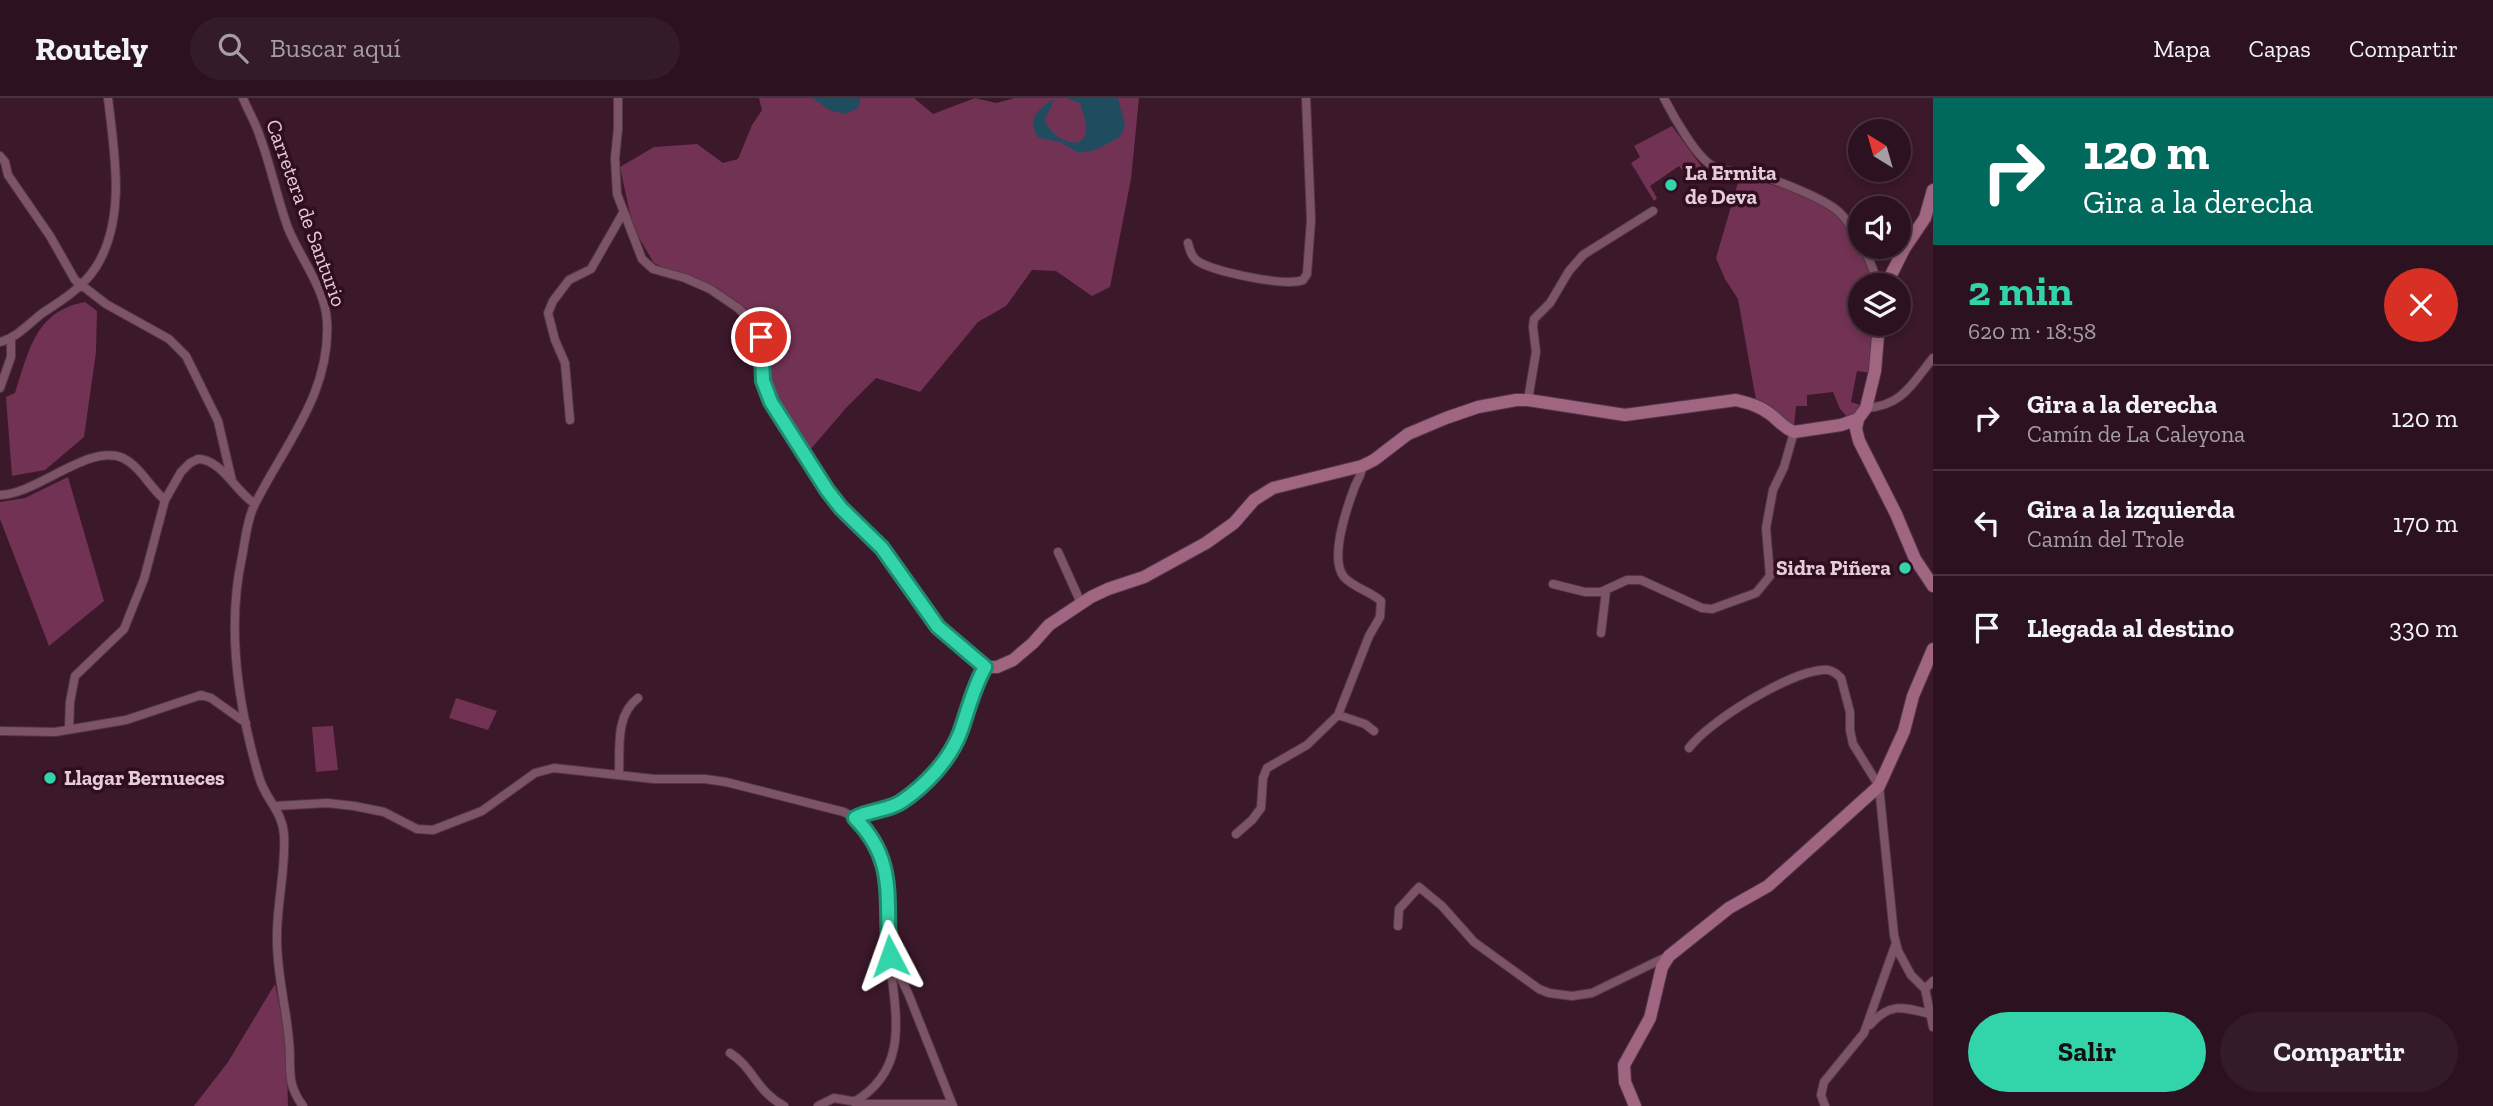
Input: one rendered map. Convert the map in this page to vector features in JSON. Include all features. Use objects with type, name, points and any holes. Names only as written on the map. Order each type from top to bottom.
[{"type":"street","points":[[0,342],[11,339],[66,298],[96,268],[100,259],[112,220],[117,177],[108,98]]},
{"type":"street","name":"Carretera de Santurio","points":[[243,98],[260,134],[288,226],[321,295],[327,318],[325,353],[312,402],[304,421],[255,504],[236,594],[237,684],[259,779],[281,817],[284,836],[277,934],[278,967],[287,1013],[290,1082],[303,1106]]},
{"type":"street","points":[[618,98],[615,173],[617,194],[642,259],[653,269],[685,278],[710,289],[738,308],[756,325],[761,337],[763,381],[771,402],[827,490],[841,508],[882,548],[938,627],[985,667],[997,667],[1013,660],[1049,625],[1081,603],[1108,589],[1132,582],[1188,554],[1234,523],[1254,500],[1273,488],[1362,466],[1408,434],[1478,407],[1528,400],[1625,415],[1736,400],[1767,412],[1794,432],[1841,425],[1862,413],[1894,402],[1906,393],[1933,358]]},
{"type":"street","points":[[1188,243],[1191,254],[1198,261],[1231,274],[1289,282],[1303,280],[1307,274],[1311,220],[1306,98]]},
{"type":"street","points":[[1664,98],[1679,126],[1706,161],[1714,167],[1761,176],[1823,201],[1840,212],[1848,222]]},
{"type":"street","points":[[0,156],[19,193],[50,236],[71,275],[106,304],[169,339],[186,356],[218,421],[233,481]]},
{"type":"street","points":[[1911,240],[1932,197]]},
{"type":"street","points":[[1528,400],[1535,362],[1532,327],[1534,319],[1550,303],[1569,271],[1583,255],[1653,211]]},
{"type":"street","points":[[570,420],[565,363],[548,313],[553,301],[569,280],[590,269],[623,213]]},
{"type":"street","points":[[1878,336],[1875,371],[1856,429],[1858,442],[1896,514],[1915,559],[1933,586]]},
{"type":"street","points":[[0,388],[11,357],[11,339]]},
{"type":"street","points":[[1553,584],[1585,592],[1606,591],[1618,583],[1641,580],[1702,608],[1712,609],[1748,597],[1763,587],[1770,576],[1766,528],[1776,482],[1784,467],[1794,432]]},
{"type":"street","points":[[0,495],[19,492],[81,463],[107,455],[124,459],[133,465],[166,500]]},
{"type":"street","points":[[69,729],[75,676],[124,629],[144,579],[166,500],[181,472],[198,459],[208,461],[233,481],[248,500],[255,504]]},
{"type":"street","points":[[1236,834],[1261,808],[1263,778],[1267,768],[1307,746],[1338,715],[1369,636],[1382,611],[1378,597],[1349,581],[1339,568],[1340,538],[1362,466]]},
{"type":"street","points":[[1058,552],[1081,603]]},
{"type":"street","points":[[1601,633],[1606,591]]},
{"type":"street","points":[[1398,926],[1399,909],[1419,887],[1442,906],[1474,942],[1539,989],[1572,996],[1592,993],[1669,956],[1729,908],[1768,886],[1879,786],[1904,731],[1913,696],[1933,649]]},
{"type":"street","points":[[855,818],[901,802],[940,766],[960,734],[966,709],[985,667]]},
{"type":"street","points":[[1689,748],[1708,728],[1752,697],[1812,672],[1830,670],[1841,678],[1850,712],[1850,730],[1855,750],[1879,786],[1898,951],[1911,975],[1924,989],[1933,1027]]},
{"type":"street","points":[[0,731],[54,732],[126,720],[201,695],[211,698],[247,723]]},
{"type":"street","points":[[619,775],[622,720],[630,705],[638,698]]},
{"type":"street","points":[[1338,715],[1365,724],[1374,731]]},
{"type":"street","points":[[275,806],[327,803],[354,806],[384,812],[417,829],[433,830],[482,811],[535,773],[546,769],[567,768],[654,779],[705,779],[726,782],[844,812],[855,818],[873,840],[883,862],[888,883],[890,956],[908,993],[952,1105],[829,1099],[818,1106]]},
{"type":"street","points":[[1864,1033],[1896,943]]},
{"type":"street","points":[[1635,1106],[1625,1082],[1624,1065],[1650,1018],[1662,967],[1669,956]]},
{"type":"street","points":[[854,1102],[876,1082],[893,1058],[895,1031],[891,970],[894,965]]},
{"type":"street","points":[[1924,989],[1933,981]]},
{"type":"street","points":[[1825,1106],[1821,1095],[1824,1082],[1874,1020],[1890,1009],[1908,1008],[1930,1014]]},
{"type":"street","points":[[730,1053],[743,1063],[765,1093],[783,1106]]},
{"type":"shaded area","points":[[759,98],[914,98],[933,114],[975,98],[996,103],[1015,98],[1139,98],[1131,179],[1110,287],[1092,296],[1056,271],[1032,270],[1006,306],[978,322],[920,392],[876,378],[810,450],[773,394],[761,325],[717,293],[654,263],[633,228],[620,167],[654,147],[697,144],[723,163],[738,159],[752,125],[762,110]]},
{"type":"shaded area","points":[[1672,126],[1704,170],[1697,175],[1689,167],[1683,171],[1679,166],[1650,186],[1657,198],[1654,201],[1631,163],[1640,157],[1634,146]]},
{"type":"shaded area","points":[[1743,176],[1827,206],[1848,227],[1848,259],[1864,259],[1869,273],[1848,273],[1848,336],[1875,336],[1871,373],[1857,371],[1851,402],[1863,406],[1849,419],[1840,409],[1833,392],[1807,395],[1807,406],[1796,406],[1794,427],[1756,400],[1738,299],[1716,258],[1739,179]]},
{"type":"shaded area","points":[[85,302],[97,311],[96,352],[84,437],[45,470],[12,476],[6,397],[15,393],[30,348],[45,324],[55,314]]},
{"type":"shaded area","points":[[68,477],[104,601],[49,646],[0,519],[0,502],[25,498]]},
{"type":"shaded area","points":[[456,698],[497,711],[488,730],[449,718]]},
{"type":"shaded area","points":[[333,726],[338,770],[316,772],[312,727]]},
{"type":"shaded area","points":[[275,984],[286,1039],[288,1106],[194,1106],[228,1062]]},
{"type":"water","points":[[813,98],[860,100],[858,108],[845,114],[829,110]]},
{"type":"water","points":[[1066,98],[1118,98],[1125,125],[1120,137],[1095,150],[1079,153],[1060,142],[1039,138],[1033,121],[1043,106],[1054,99],[1045,120],[1048,127],[1066,141],[1079,142],[1084,138],[1086,124],[1080,103]]},
{"type":"place","name":"La Ermita de Deva","points":[[1671,185]]},
{"type":"place","name":"Sidra Piñera","points":[[1905,568]]},
{"type":"place","name":"Llagar Bernueces","points":[[50,778]]},
{"type":"route","points":[[761,337],[763,381],[771,402],[827,490],[841,508],[882,548],[938,627],[985,667],[966,709],[960,734],[940,766],[901,802],[855,818],[873,840],[883,862],[888,883],[890,956]]}]
